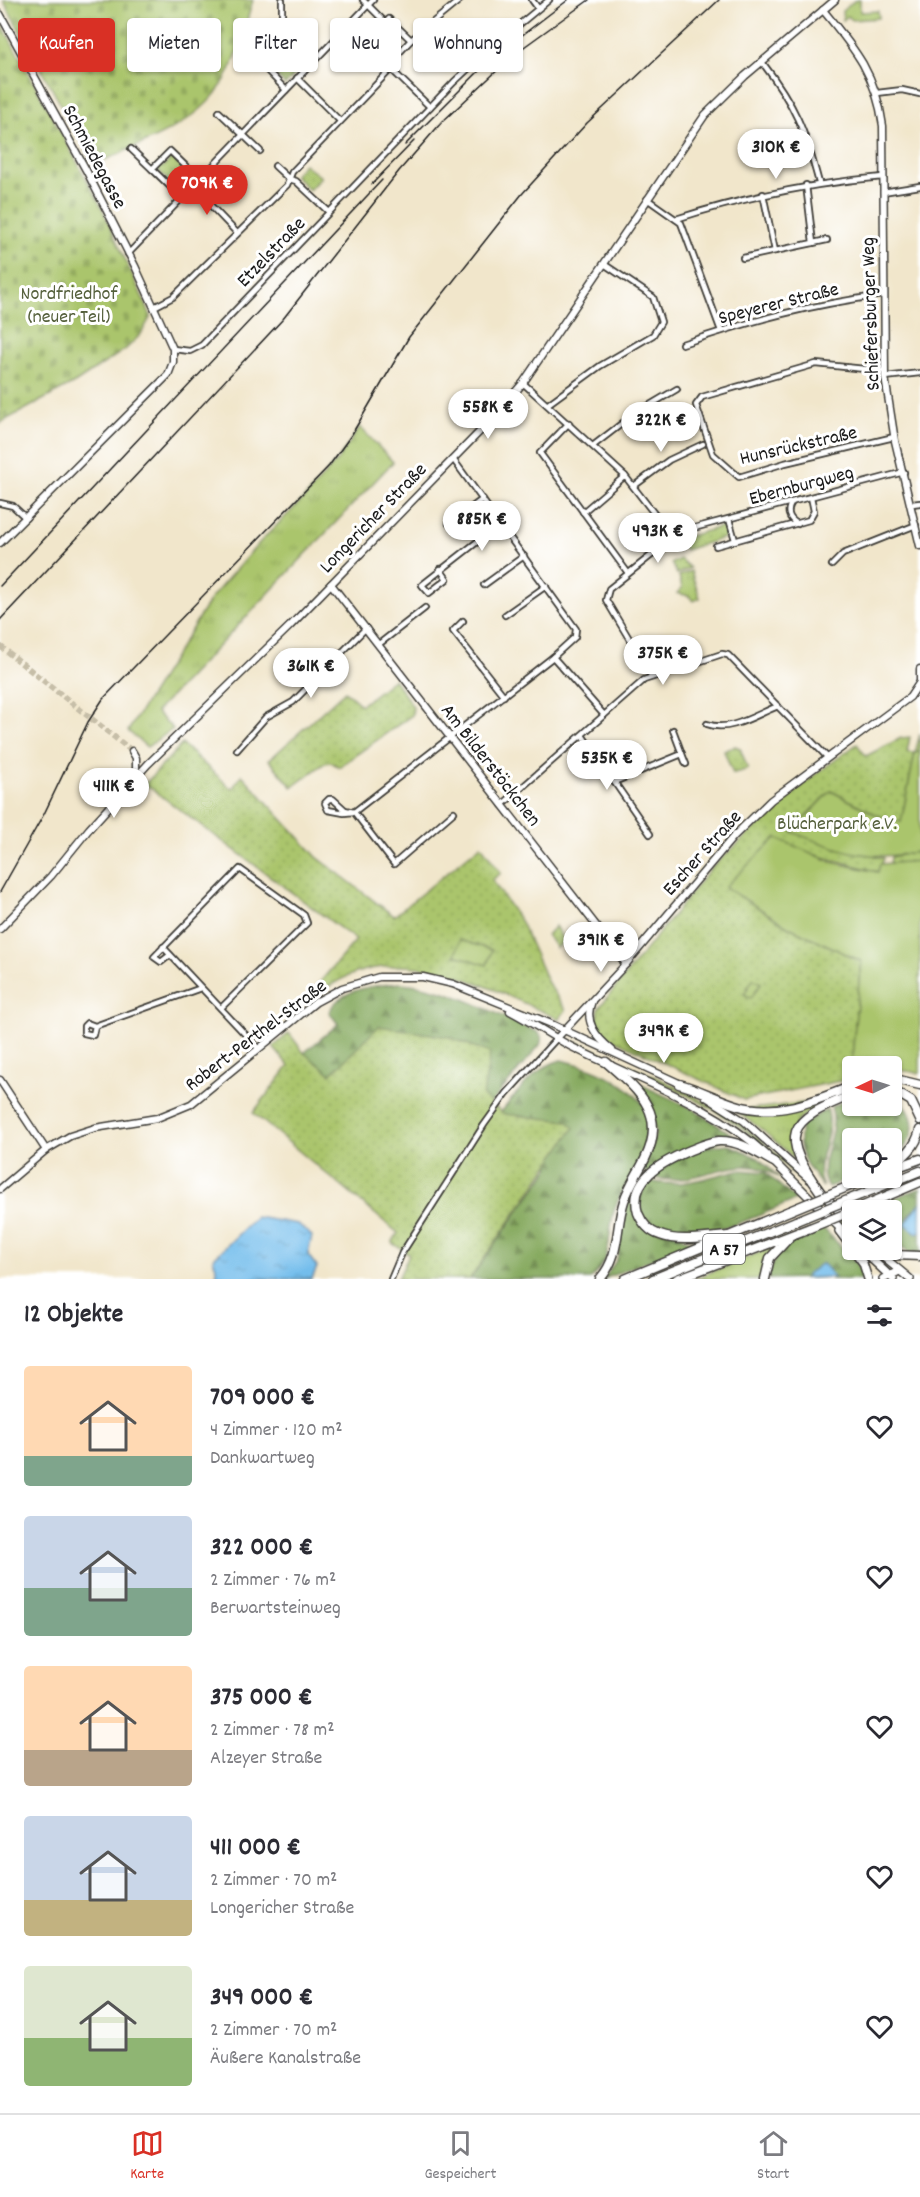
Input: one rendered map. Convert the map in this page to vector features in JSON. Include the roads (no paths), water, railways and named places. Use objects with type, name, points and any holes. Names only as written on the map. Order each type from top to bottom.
[{"type":"highway","points":[[600,1279],[615,1253],[624,1201],[648,1152],[653,1130],[649,1108],[640,1093],[606,1062]]},
{"type":"highway","points":[[902,1080],[920,1084]]},
{"type":"highway","points":[[679,1084],[739,1106],[760,1109],[795,1106],[842,1090]]},
{"type":"highway","points":[[902,1096],[911,1101],[920,1120]]},
{"type":"highway","points":[[821,1193],[797,1154],[794,1143],[795,1132],[800,1122],[810,1115],[842,1100]]},
{"type":"highway","points":[[902,1158],[917,1141],[920,1130]]},
{"type":"highway","points":[[729,1236],[680,1239],[655,1233],[644,1223],[638,1210],[637,1196],[643,1181],[656,1168],[671,1159],[719,1141],[735,1143],[774,1162]]},
{"type":"highway","points":[[902,1165],[920,1159]]},
{"type":"highway","name":"A 57","points":[[653,1279],[920,1171]]},
{"type":"highway","points":[[879,1200],[920,1182]]},
{"type":"highway","name":"A 57","points":[[625,1279],[845,1188]]},
{"type":"highway","points":[[677,1279],[842,1215]]},
{"type":"highway","points":[[765,1279],[766,1266],[775,1250],[784,1241],[810,1228]]},
{"type":"highway","points":[[902,1255],[920,1256]]},
{"type":"main road","points":[[774,1162],[842,1229]]},
{"type":"main road","points":[[821,1193],[842,1215]]},
{"type":"main road","points":[[836,1223],[848,1245],[863,1263],[868,1279]]},
{"type":"main road","points":[[872,1260],[890,1278],[899,1271]]},
{"type":"main road","points":[[886,1260],[910,1279]]},
{"type":"street","points":[[282,0],[282,18]]},
{"type":"street","points":[[363,0],[381,18]]},
{"type":"street","points":[[318,57],[373,0]]},
{"type":"street","points":[[401,49],[460,0]]},
{"type":"street","points":[[532,0],[538,8]]},
{"type":"street","name":"Etzelstraße","points":[[173,350],[198,349],[430,106],[487,51],[549,0]]},
{"type":"street","name":"Longericher Straße","points":[[0,929],[51,876],[89,829],[148,764],[331,584],[453,459],[523,383],[705,115],[762,62],[835,0]]},
{"type":"street","name":"Schiefersburger Weg","points":[[823,10],[858,53],[877,93],[883,126],[884,374],[894,437],[912,504],[920,546]]},
{"type":"street","name":"Schmiedegasse","points":[[0,14],[128,254],[173,350]]},
{"type":"street","points":[[401,30],[411,40]]},
{"type":"street","points":[[762,62],[789,99],[806,134],[819,183]]},
{"type":"street","points":[[269,72],[286,90]]},
{"type":"street","points":[[128,254],[303,72]]},
{"type":"street","points":[[154,307],[173,297],[250,223],[289,179],[292,172],[387,72]]},
{"type":"street","points":[[393,72],[430,106]]},
{"type":"street","points":[[297,78],[340,121]]},
{"type":"street","points":[[877,93],[902,90],[920,94]]},
{"type":"street","points":[[219,112],[260,151]]},
{"type":"street","points":[[131,149],[182,198]]},
{"type":"street","points":[[152,169],[170,151],[200,180]]},
{"type":"street","points":[[275,166],[289,179],[296,181],[330,212]]},
{"type":"street","points":[[676,219],[763,194],[806,185],[883,177]]},
{"type":"street","points":[[806,185],[813,243]]},
{"type":"street","points":[[883,192],[920,186]]},
{"type":"street","points":[[193,187],[237,233]]},
{"type":"street","points":[[763,194],[775,251]]},
{"type":"street","points":[[647,199],[676,219],[684,229],[721,331]]},
{"type":"street","points":[[743,258],[827,240]]},
{"type":"street","points":[[548,405],[600,366],[653,335],[661,322],[653,297],[604,264]]},
{"type":"street","name":"Speyerer Straße","points":[[682,344],[795,309],[883,296]]},
{"type":"street","points":[[0,543],[168,375],[173,362],[173,350]]},
{"type":"street","name":"Hunsrückstraße","points":[[884,374],[816,364],[702,397],[696,405],[713,454],[739,477],[785,463],[894,437]]},
{"type":"street","points":[[884,374],[920,373]]},
{"type":"street","points":[[523,383],[594,445],[625,476],[673,538]]},
{"type":"street","points":[[594,445],[633,415],[677,389]]},
{"type":"street","points":[[569,423],[540,453],[628,573]]},
{"type":"street","points":[[634,486],[669,460],[703,444]]},
{"type":"street","points":[[453,459],[576,629],[575,637],[504,696],[354,812],[331,811],[325,803],[328,799],[333,799],[345,810],[354,812],[394,864],[454,812]]},
{"type":"street","name":"Ebernburgweg","points":[[652,677],[606,600],[609,589],[628,573],[673,538],[694,528],[904,472]]},
{"type":"street","points":[[583,512],[625,476]]},
{"type":"street","name":"Ebernburgweg","points":[[798,524],[809,520],[814,511],[812,497]]},
{"type":"street","points":[[449,524],[483,499]]},
{"type":"street","points":[[792,502],[788,512],[790,518],[798,524]]},
{"type":"street","points":[[0,503],[13,506],[26,518]]},
{"type":"street","points":[[912,504],[920,503]]},
{"type":"street","points":[[729,519],[735,540]]},
{"type":"street","points":[[440,570],[447,579],[429,593],[422,585],[440,570],[500,524]]},
{"type":"street","points":[[716,546],[798,524]]},
{"type":"street","points":[[832,565],[843,554],[916,525]]},
{"type":"street","points":[[484,585],[524,556]]},
{"type":"street","name":"Am Bilderstöckchen","points":[[331,584],[626,964]]},
{"type":"street","points":[[505,615],[546,586]]},
{"type":"street","points":[[379,644],[425,608]]},
{"type":"street","points":[[464,621],[453,631],[504,696]]},
{"type":"street","points":[[237,750],[266,717],[293,702],[366,628]]},
{"type":"street","points":[[502,805],[644,680],[722,654],[728,655],[827,757]]},
{"type":"street","points":[[553,657],[604,715]]},
{"type":"street","points":[[920,669],[920,681]]},
{"type":"street","name":"Escher Straße","points":[[391,1279],[402,1253],[507,1093],[626,964],[734,836],[771,800],[910,697],[920,681]]},
{"type":"street","points":[[707,724],[715,728],[728,726],[778,706]]},
{"type":"street","points":[[673,730],[686,764]]},
{"type":"street","points":[[582,735],[650,834]]},
{"type":"street","points":[[136,777],[136,758],[132,752],[148,764]]},
{"type":"street","points":[[614,782],[682,754]]},
{"type":"street","points":[[170,955],[163,962],[156,961],[155,954],[240,869],[304,915],[307,923],[221,1008]]},
{"type":"street","points":[[163,947],[259,1049]]},
{"type":"street","name":"Robert-Perthel-Straße","points":[[0,1189],[46,1150],[82,1131],[157,1118],[182,1108],[202,1096],[316,1002],[342,988],[366,980],[390,976],[423,977],[453,984],[620,1056]]},
{"type":"street","points":[[95,1026],[201,988]]},
{"type":"street","name":"Robert-Perthel-Straße","points":[[486,998],[557,1038],[704,1110],[732,1127],[774,1162]]},
{"type":"street","points":[[593,998],[589,1009],[591,1028],[600,1040],[620,1056],[679,1084],[744,1121],[783,1154],[821,1193]]},
{"type":"street","points":[[0,1080],[46,1150]]},
{"type":"water","points":[[920,1203],[920,1231],[917,1233],[905,1224]]},
{"type":"water","points":[[256,1217],[298,1224],[312,1236],[308,1255],[317,1267],[312,1279],[216,1279],[217,1270],[213,1259]]},
{"type":"water","points":[[822,1263],[834,1277],[805,1278],[806,1275]]},
{"type":"tunnel","points":[[0,646],[132,751]]},
{"type":"railway","points":[[405,145],[491,59],[568,0]]},
{"type":"railway","points":[[0,620],[283,319],[399,171],[442,122],[517,52],[589,0]]},
{"type":"railway","points":[[0,892],[44,814],[88,722],[103,699],[329,466],[352,434],[409,337],[522,194],[587,123],[719,0]]},
{"type":"railway","points":[[372,184],[414,141]]},
{"type":"railway","points":[[0,586],[382,180]]},
{"type":"park label","name":"Nordfriedhof (neuer Teil)","points":[[69,304]]},
{"type":"park label","name":"Blücherpark e.V.","points":[[837,822]]}]
